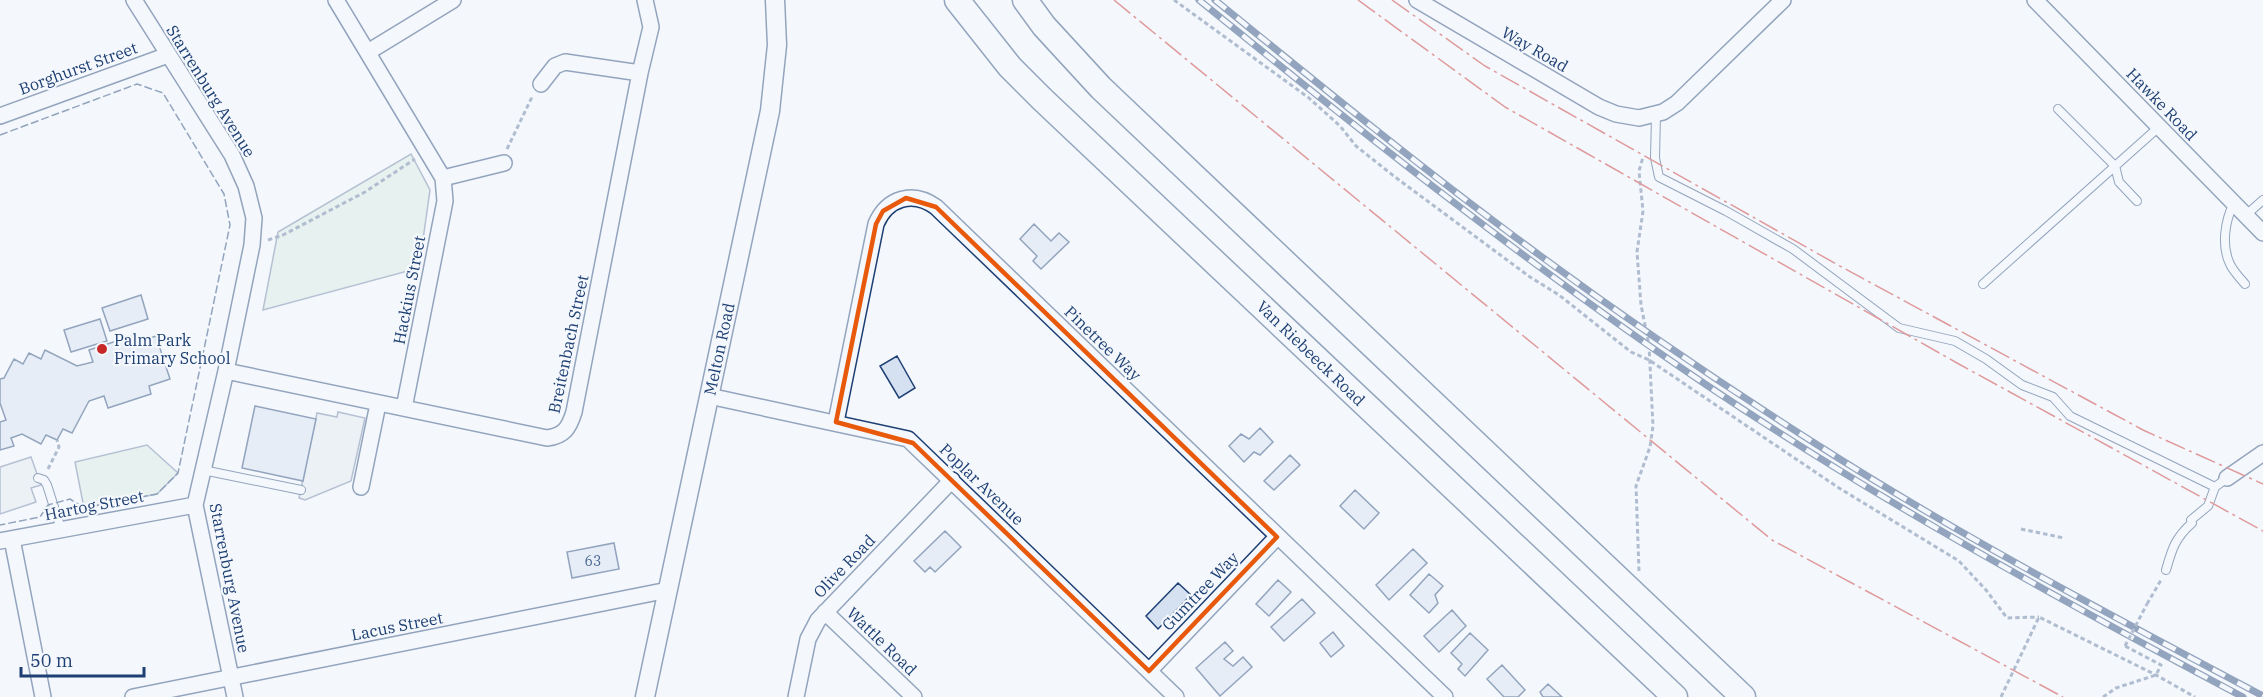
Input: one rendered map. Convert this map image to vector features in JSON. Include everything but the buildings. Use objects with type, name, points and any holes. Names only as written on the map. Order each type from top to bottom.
[{"type":"main road","name":"Van Riebeeck Road","points":[[957,0],[1011,67],[1042,99],[1675,697]]},
{"type":"main road","points":[[1025,0],[1044,26],[1101,88],[1261,237],[1743,697]]},
{"type":"street","name":"Starrenburg Avenue","points":[[134,0],[231,155],[246,186],[254,218],[252,245],[195,505],[235,697]]},
{"type":"street","name":"Hackius Street","points":[[336,0],[443,178],[445,201],[404,408]]},
{"type":"street","points":[[368,52],[453,0]]},
{"type":"street","name":"Breitenbach Street","points":[[226,371],[547,438],[563,434],[574,412],[651,27],[645,0]]},
{"type":"street","name":"Melton Road","points":[[645,697],[770,111],[777,53],[775,0]]},
{"type":"street","name":"Way Road","points":[[1417,0],[1599,107],[1616,114],[1639,118],[1656,115]]},
{"type":"street","points":[[1656,115],[1677,103],[1783,0]]},
{"type":"street","name":"Hawke Road","points":[[2035,0],[2263,233]]},
{"type":"street","name":"Borghurst Street","points":[[0,116],[168,55]]},
{"type":"street","points":[[541,84],[555,66],[565,62],[640,73]]},
{"type":"street","points":[[443,178],[504,163]]},
{"type":"street","name":"Pinetree Way","points":[[836,422],[876,224],[893,202],[906,198],[919,198],[936,207],[1445,697]]},
{"type":"street","name":"Poplar Avenue","points":[[709,396],[908,439],[1176,697]]},
{"type":"street","points":[[361,486],[378,404]]},
{"type":"street","points":[[2221,482],[2263,453]]},
{"type":"street","name":"Olive Road","points":[[796,697],[808,639],[825,612],[952,480]]},
{"type":"street","name":"Hartog Street","points":[[6,540],[195,505]]},
{"type":"street","name":"Gumtree Way","points":[[1149,671],[1277,537]]},
{"type":"street","points":[[6,540],[43,697]]},
{"type":"street","name":"Lacus Street","points":[[133,697],[668,590]]},
{"type":"street","name":"Wattle Road","points":[[825,612],[914,697]]},
{"type":"lane","points":[[2058,108],[2115,166],[2119,182],[2137,201]]},
{"type":"lane","points":[[1656,115],[1655,158],[1659,177],[1793,249],[1899,328],[1956,341],[2022,385],[2053,397],[2070,416],[2221,482],[2208,506],[2191,520],[2192,523],[2174,543],[2166,570]]},
{"type":"lane","points":[[1983,284],[2160,126]]},
{"type":"lane","points":[[2246,215],[2263,200]]},
{"type":"lane","points":[[2234,203],[2228,215],[2225,250],[2230,266],[2244,284]]},
{"type":"lane","points":[[203,470],[301,490]]},
{"type":"lane","points":[[42,477],[47,485],[61,529]]},
{"type":"path","points":[[1174,0],[1309,98],[1340,126],[1356,146],[1395,177],[1530,277],[1559,295],[1631,352],[1649,360],[1839,488],[1959,561],[1986,590],[2007,618],[2039,617],[2195,697]]},
{"type":"path","points":[[504,163],[508,147],[541,84]]},
{"type":"path","points":[[252,245],[283,235],[365,192],[412,162],[425,148]]},
{"type":"path","points":[[1639,572],[1636,486],[1650,447],[1653,426],[1649,345],[1641,305],[1637,252],[1643,211],[1639,171],[1644,152]]},
{"type":"path","points":[[42,477],[59,447],[57,440]]},
{"type":"path","points":[[2021,529],[2064,538]]},
{"type":"path","points":[[2103,697],[2116,688],[2156,675],[2161,665],[2125,646],[2166,570]]},
{"type":"path","points":[[2001,697],[2039,617]]},
{"type":"highlighted area","points":[[906,198],[936,207],[1277,537],[1149,671],[913,443],[836,422],[876,224],[883,211]]},
{"type":"shaded area","points":[[411,154],[430,190],[419,268],[263,310],[278,232]]},
{"type":"shaded area","points":[[338,412],[365,418],[351,481],[305,500],[299,498],[317,413],[337,417]]},
{"type":"shaded area","points":[[147,445],[178,473],[157,494],[84,508],[75,462]]},
{"type":"shaded area","points":[[31,457],[41,485],[31,488],[36,502],[0,514],[0,467]]},
{"type":"railway","points":[[1199,0],[1449,199],[1642,341],[1708,386],[1838,469],[1971,548],[2243,697]]},
{"type":"railway","points":[[1215,0],[1503,228],[1618,312],[1736,392],[1925,511],[2263,696]]},
{"type":"fence","points":[[0,135],[137,84],[163,93],[224,194],[230,225],[178,473],[157,494],[84,508],[70,499],[48,505],[40,517],[0,525]]},
{"type":"power","points":[[1114,0],[1772,540],[2063,697]]},
{"type":"power","points":[[1358,0],[1505,107],[1957,363],[2263,531]]},
{"type":"power","points":[[1392,0],[1485,66],[1838,265],[2143,430],[2263,484]]},
{"type":"place","name":"Palm Park Primary School","points":[[102,349]]}]
